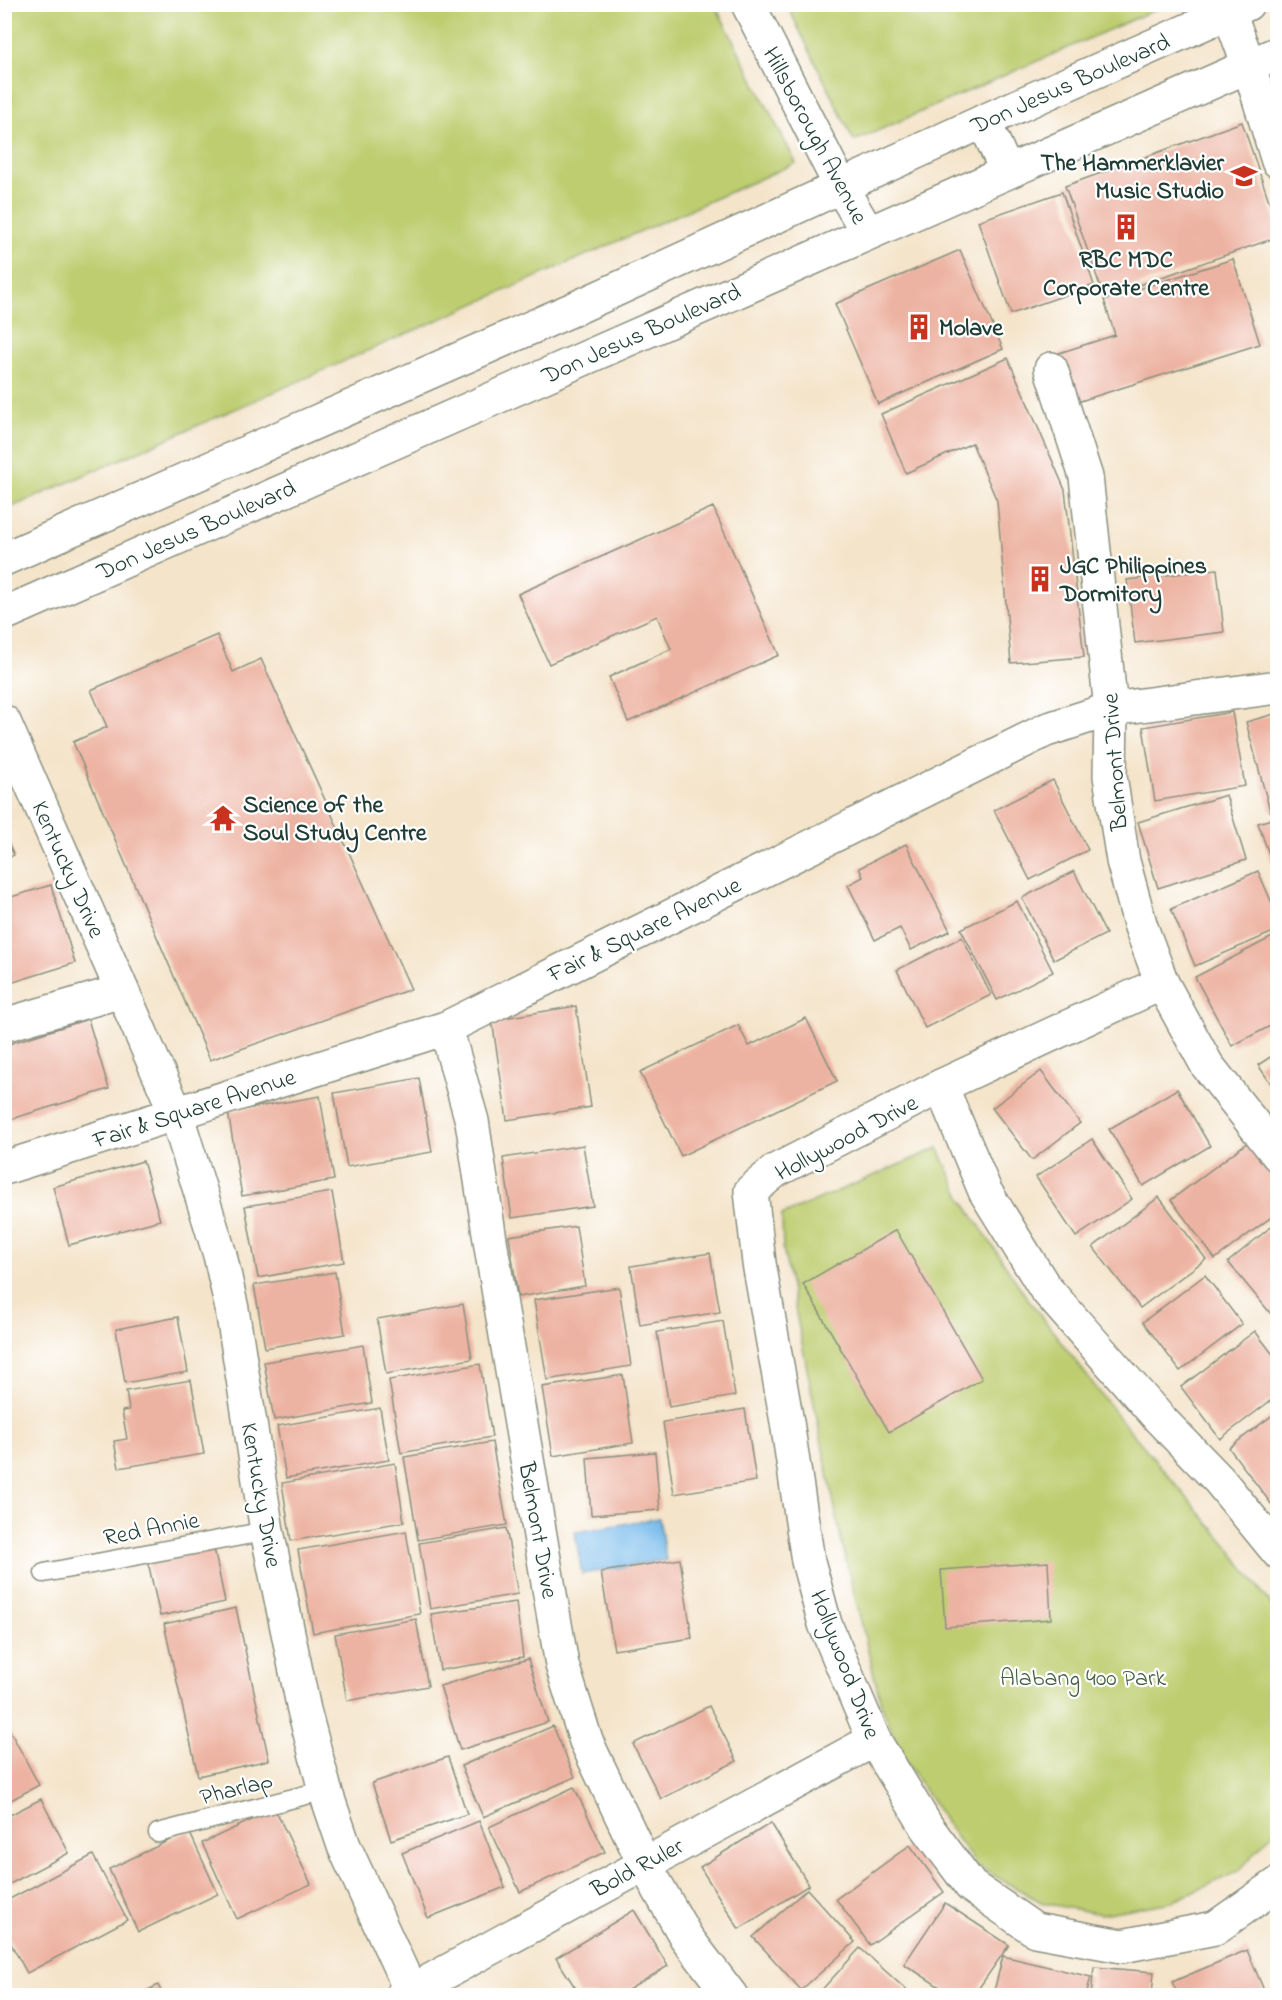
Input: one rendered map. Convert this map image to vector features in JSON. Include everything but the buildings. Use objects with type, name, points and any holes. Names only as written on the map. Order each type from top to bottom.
[{"type":"street","name":"Hillsborough Avenue","points":[[748,4],[841,187],[868,233]]},
{"type":"street","name":"Don Jesus Boulevard","points":[[4,558],[589,302],[984,121],[1238,8]]},
{"type":"street","points":[[1238,8],[1263,59],[1278,161]]},
{"type":"street","name":"Don Jesus Boulevard","points":[[4,614],[1263,59]]},
{"type":"street","points":[[984,121],[1007,172]]},
{"type":"street","name":"Belmont Drive","points":[[1051,369],[1086,477],[1111,710],[1110,776],[1124,861],[1141,927],[1162,984],[1207,1065],[1278,1155]]},
{"type":"street","points":[[124,506],[144,552]]},
{"type":"street","name":"Fair & Square Avenue","points":[[4,1168],[446,1028],[1046,730],[1111,710],[1278,687]]},
{"type":"street","name":"Kentucky Drive","points":[[8,741],[176,1113],[220,1255],[232,1310],[267,1531],[304,1710],[325,1790],[344,1846],[409,1994]]},
{"type":"street","name":"Hollywood Drive","points":[[1162,984],[941,1086],[775,1171],[751,1191],[759,1263],[787,1422],[808,1561],[825,1624],[874,1740],[927,1827],[971,1886],[1035,1930],[1122,1946],[1215,1928],[1278,1884]]},
{"type":"street","points":[[4,1025],[122,991]]},
{"type":"street","name":"Belmont Drive","points":[[446,1028],[472,1121],[492,1253],[562,1665],[586,1741],[644,1863],[686,1937],[731,1995]]},
{"type":"street","name":"Hollywood Drive","points":[[941,1086],[985,1191],[1045,1288],[1160,1419],[1219,1480],[1278,1552]]},
{"type":"street","name":"Bold Ruler","points":[[409,1994],[644,1863],[874,1740]]},
{"type":"lane","name":"Red Annie","points":[[44,1573],[267,1531]]},
{"type":"lane","name":"Pharlap","points":[[158,1833],[325,1790]]},
{"type":"green space","points":[[5,4],[715,5],[796,163],[5,510]]},
{"type":"green space","points":[[787,5],[1166,5],[854,141]]},
{"type":"green space","name":"Alabang 400 Park","points":[[938,1148],[962,1199],[1025,1295],[1117,1415],[1228,1546],[1277,1613],[1277,1828],[1239,1871],[1172,1902],[1101,1914],[1043,1903],[977,1866],[900,1752],[881,1704],[841,1539],[783,1248],[782,1215]]},
{"type":"water","points":[[659,1518],[666,1560],[582,1574],[575,1532]]},
{"type":"place","name":"The Hammerklavier Music Studio","points":[[1244,176]]},
{"type":"place","name":"RBC MDC Corporate Centre","points":[[1126,227]]},
{"type":"place","name":"Molave","points":[[919,327]]},
{"type":"place","name":"JGC Philippines Dormitory","points":[[1040,579]]},
{"type":"place","name":"Science of the Soul Study Centre","points":[[223,818]]}]
